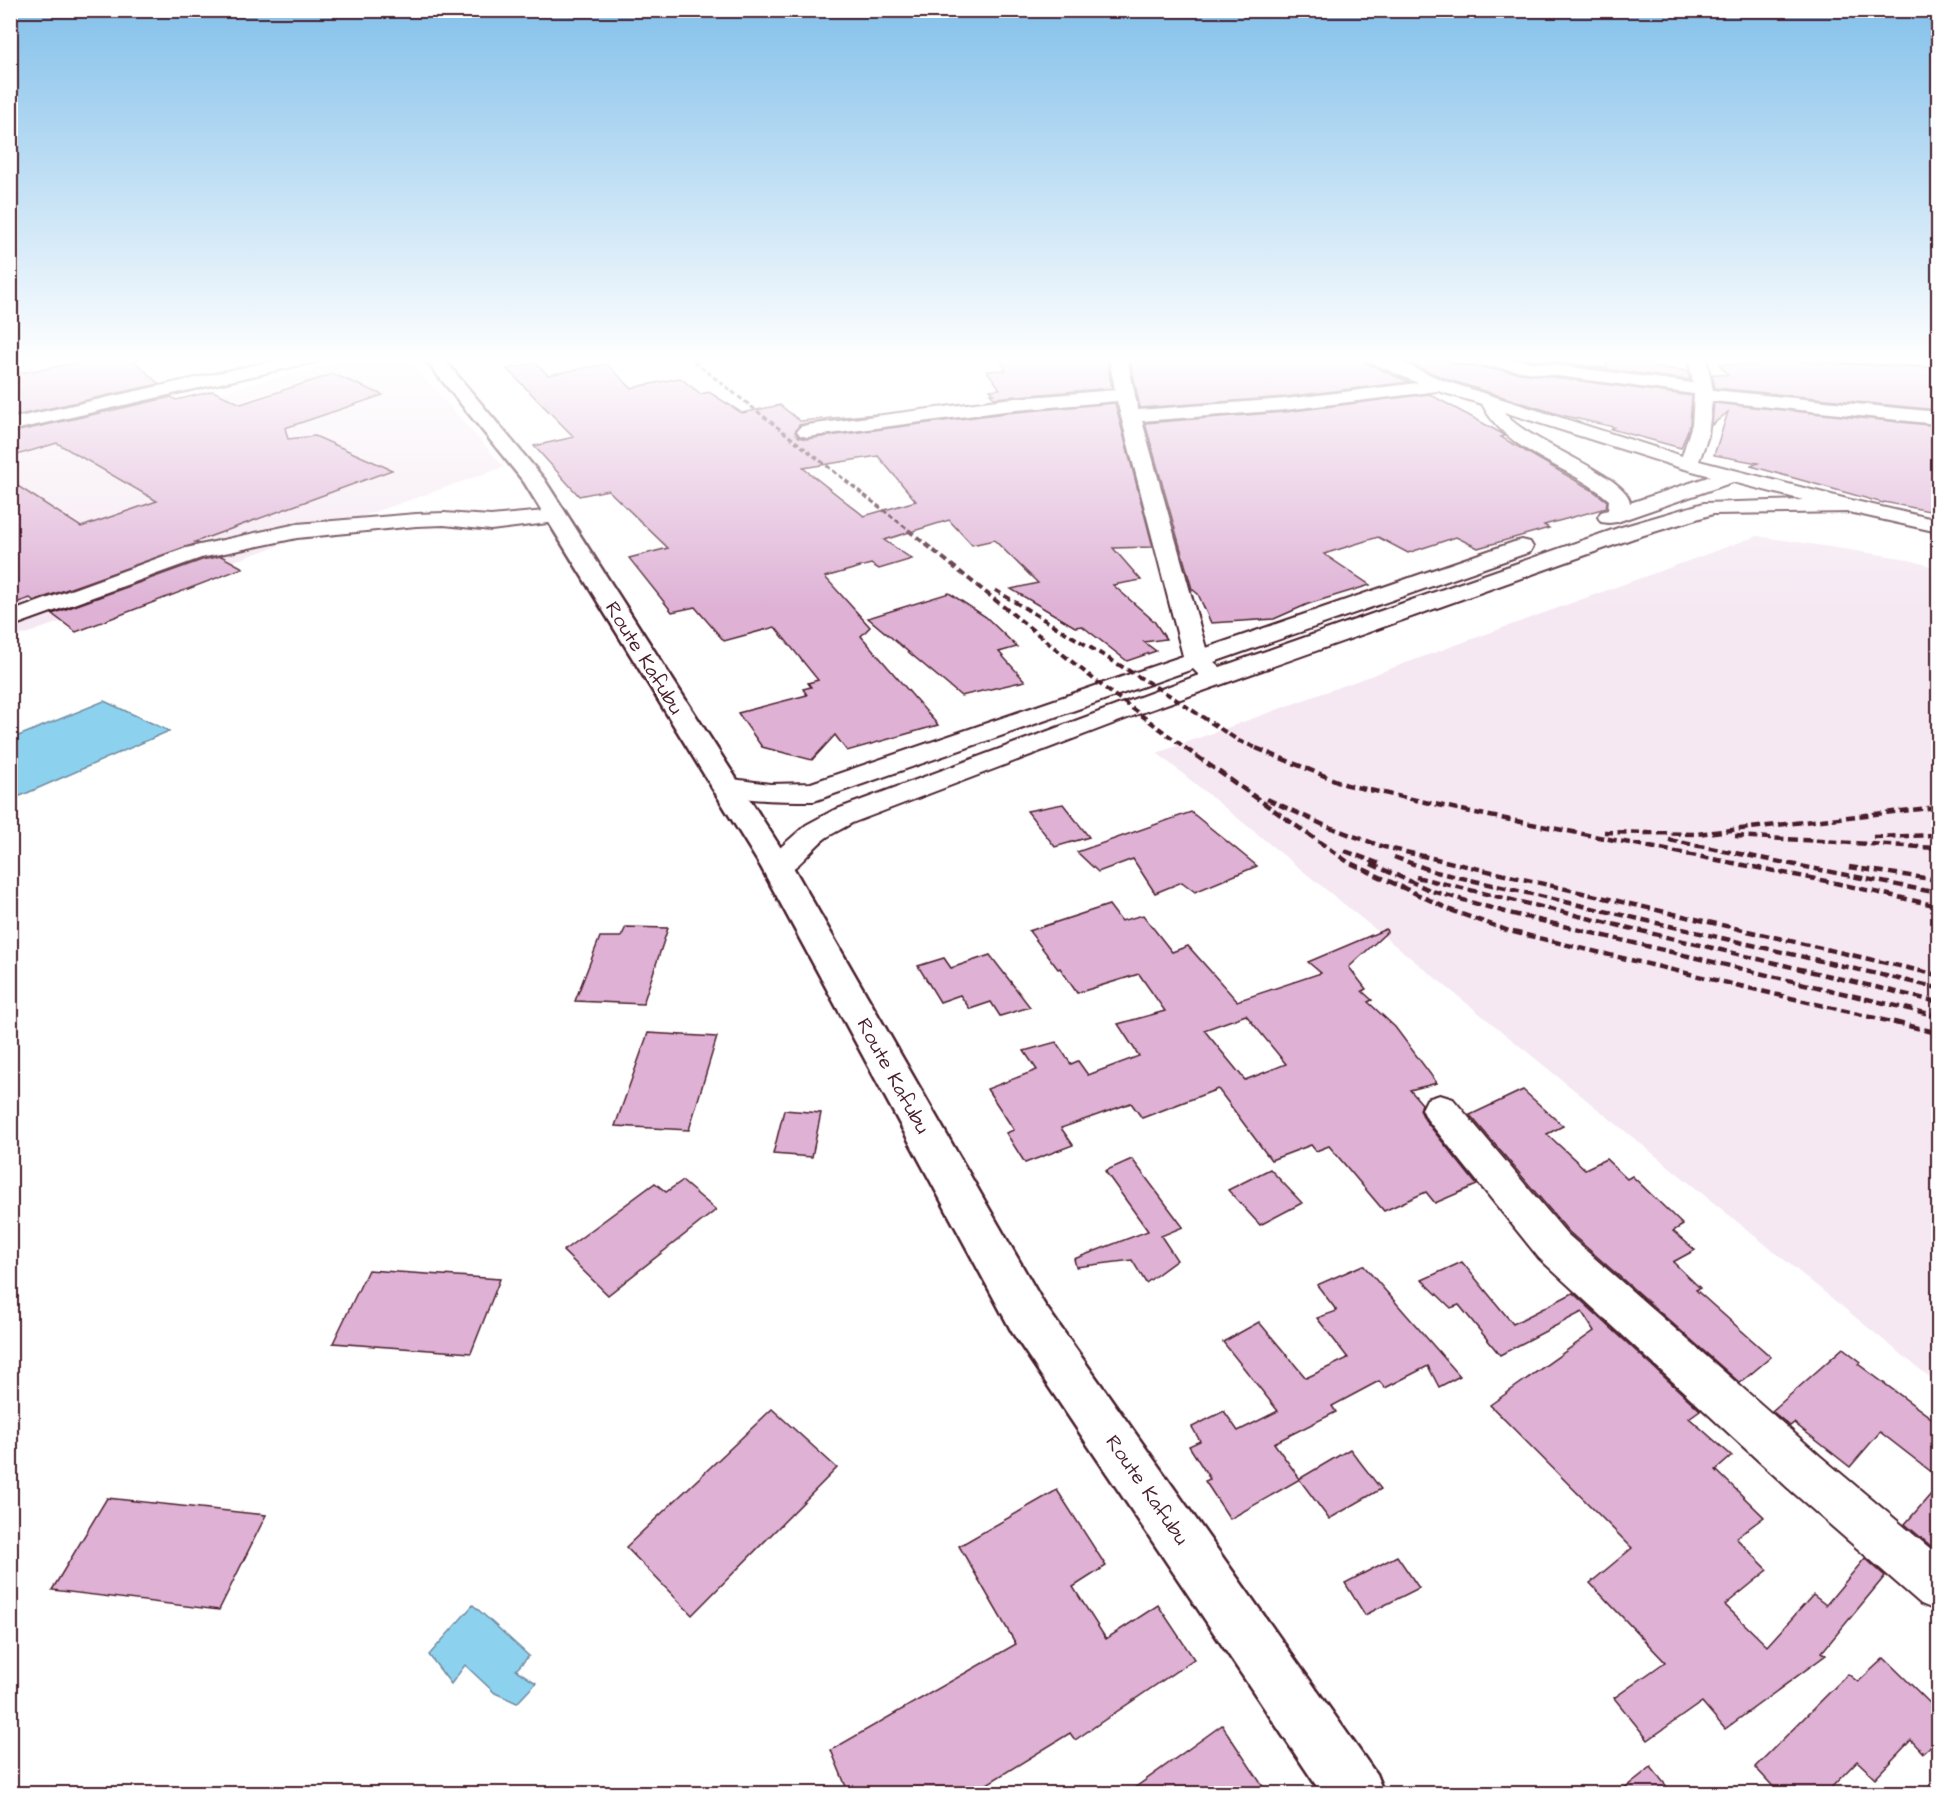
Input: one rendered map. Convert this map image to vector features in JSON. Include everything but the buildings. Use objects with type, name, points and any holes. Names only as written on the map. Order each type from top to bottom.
[{"type":"main road","name":"Route Kafubu","points":[[502,441],[533,479],[724,787],[777,867],[1028,1318],[1356,1794]]},
{"type":"street","points":[[1138,441],[1196,659],[1218,678]]},
{"type":"street","points":[[1528,441],[1608,486],[1620,500],[1618,514]]},
{"type":"street","points":[[1570,441],[1639,469]]},
{"type":"street","points":[[1606,441],[1731,476],[1938,526]]},
{"type":"street","points":[[1688,464],[1698,441]]},
{"type":"street","points":[[724,787],[770,792],[814,792],[1731,476]]},
{"type":"street","points":[[1661,477],[1694,488]]},
{"type":"street","points":[[777,867],[816,831],[842,817],[1132,708],[1626,533],[1712,508],[1850,506]]},
{"type":"street","points":[[10,620],[194,554],[297,531],[416,520],[444,519],[491,523],[556,516]]},
{"type":"street","points":[[1440,1109],[1553,1246],[1804,1472],[1938,1587]]},
{"type":"shaded area","points":[[29,441],[481,441],[504,467],[11,639],[10,446]]},
{"type":"shaded area","points":[[1757,536],[1902,558],[1938,568],[1938,1384],[1157,753]]},
{"type":"water","points":[[104,701],[169,731],[11,800],[11,739]]},
{"type":"water","points":[[473,1605],[529,1656],[516,1670],[536,1683],[517,1703],[495,1693],[465,1665],[451,1684],[429,1655]]},
{"type":"railway","points":[[795,441],[910,531]]},
{"type":"railway","points":[[908,530],[1106,689],[1187,749]]},
{"type":"railway","points":[[995,590],[1169,695],[1239,741],[1259,749]]},
{"type":"railway","points":[[1185,748],[1348,862],[1453,911],[1509,931],[1900,1024]]},
{"type":"railway","points":[[1256,748],[1347,785],[1485,815],[1831,882],[1938,906]]},
{"type":"railway","points":[[1267,799],[1326,826],[1384,847],[1938,975]]},
{"type":"railway","points":[[1604,832],[1696,834],[1938,807]]},
{"type":"railway","points":[[1873,837],[1938,835]]},
{"type":"railway","points":[[1735,836],[1938,848]]},
{"type":"railway","points":[[1669,840],[1938,893]]},
{"type":"railway","points":[[1345,851],[1380,864]]},
{"type":"railway","points":[[1394,857],[1436,872],[1938,988]]},
{"type":"railway","points":[[1371,864],[1432,891],[1509,913],[1938,1016]]},
{"type":"railway","points":[[1849,867],[1938,880]]},
{"type":"railway","points":[[1416,877],[1938,1002]]},
{"type":"railway","points":[[1893,1022],[1938,1033]]}]
